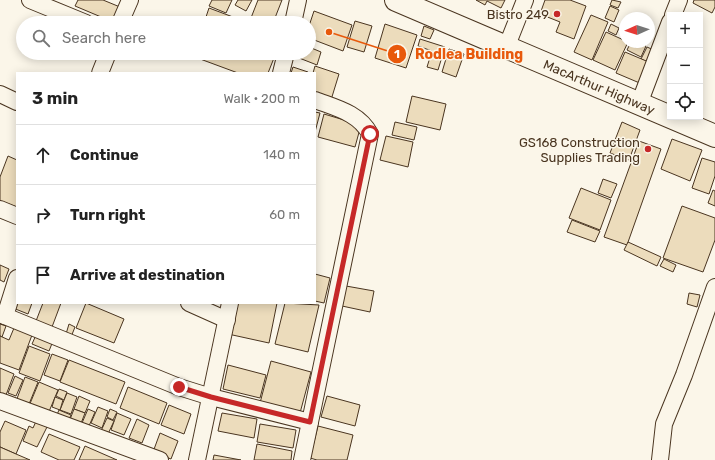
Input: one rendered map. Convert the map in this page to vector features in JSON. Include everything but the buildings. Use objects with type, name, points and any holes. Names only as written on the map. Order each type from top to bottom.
[{"type":"highway","name":"MacArthur Highway","points":[[396,0],[715,136]]},
{"type":"street","points":[[30,0],[69,16]]},
{"type":"street","points":[[123,16],[130,0]]},
{"type":"street","points":[[295,16],[298,0]]},
{"type":"street","points":[[506,48],[525,0]]},
{"type":"street","points":[[674,12],[679,0]]},
{"type":"street","points":[[639,104],[667,30]]},
{"type":"street","points":[[100,72],[105,60]]},
{"type":"street","points":[[281,72],[284,60]]},
{"type":"street","points":[[0,94],[16,102]]},
{"type":"street","points":[[302,460],[370,134],[365,124],[352,114],[316,100]]},
{"type":"street","points":[[0,209],[16,216]]},
{"type":"street","points":[[16,280],[2,315],[179,387],[211,397],[310,422]]},
{"type":"street","points":[[660,460],[664,424],[684,375],[715,288]]},
{"type":"street","points":[[191,304],[227,320]]},
{"type":"street","points":[[197,460],[230,304]]},
{"type":"street","points":[[0,401],[160,460]]},
{"type":"place","name":"Bistro 249","points":[[557,14]]},
{"type":"place","name":"Rodlea Building","points":[[329,32]]},
{"type":"place","name":"GS168 Construction Supplies Trading","points":[[648,149]]},
{"type":"route","points":[[179,387],[211,397],[310,422],[370,134]]}]
